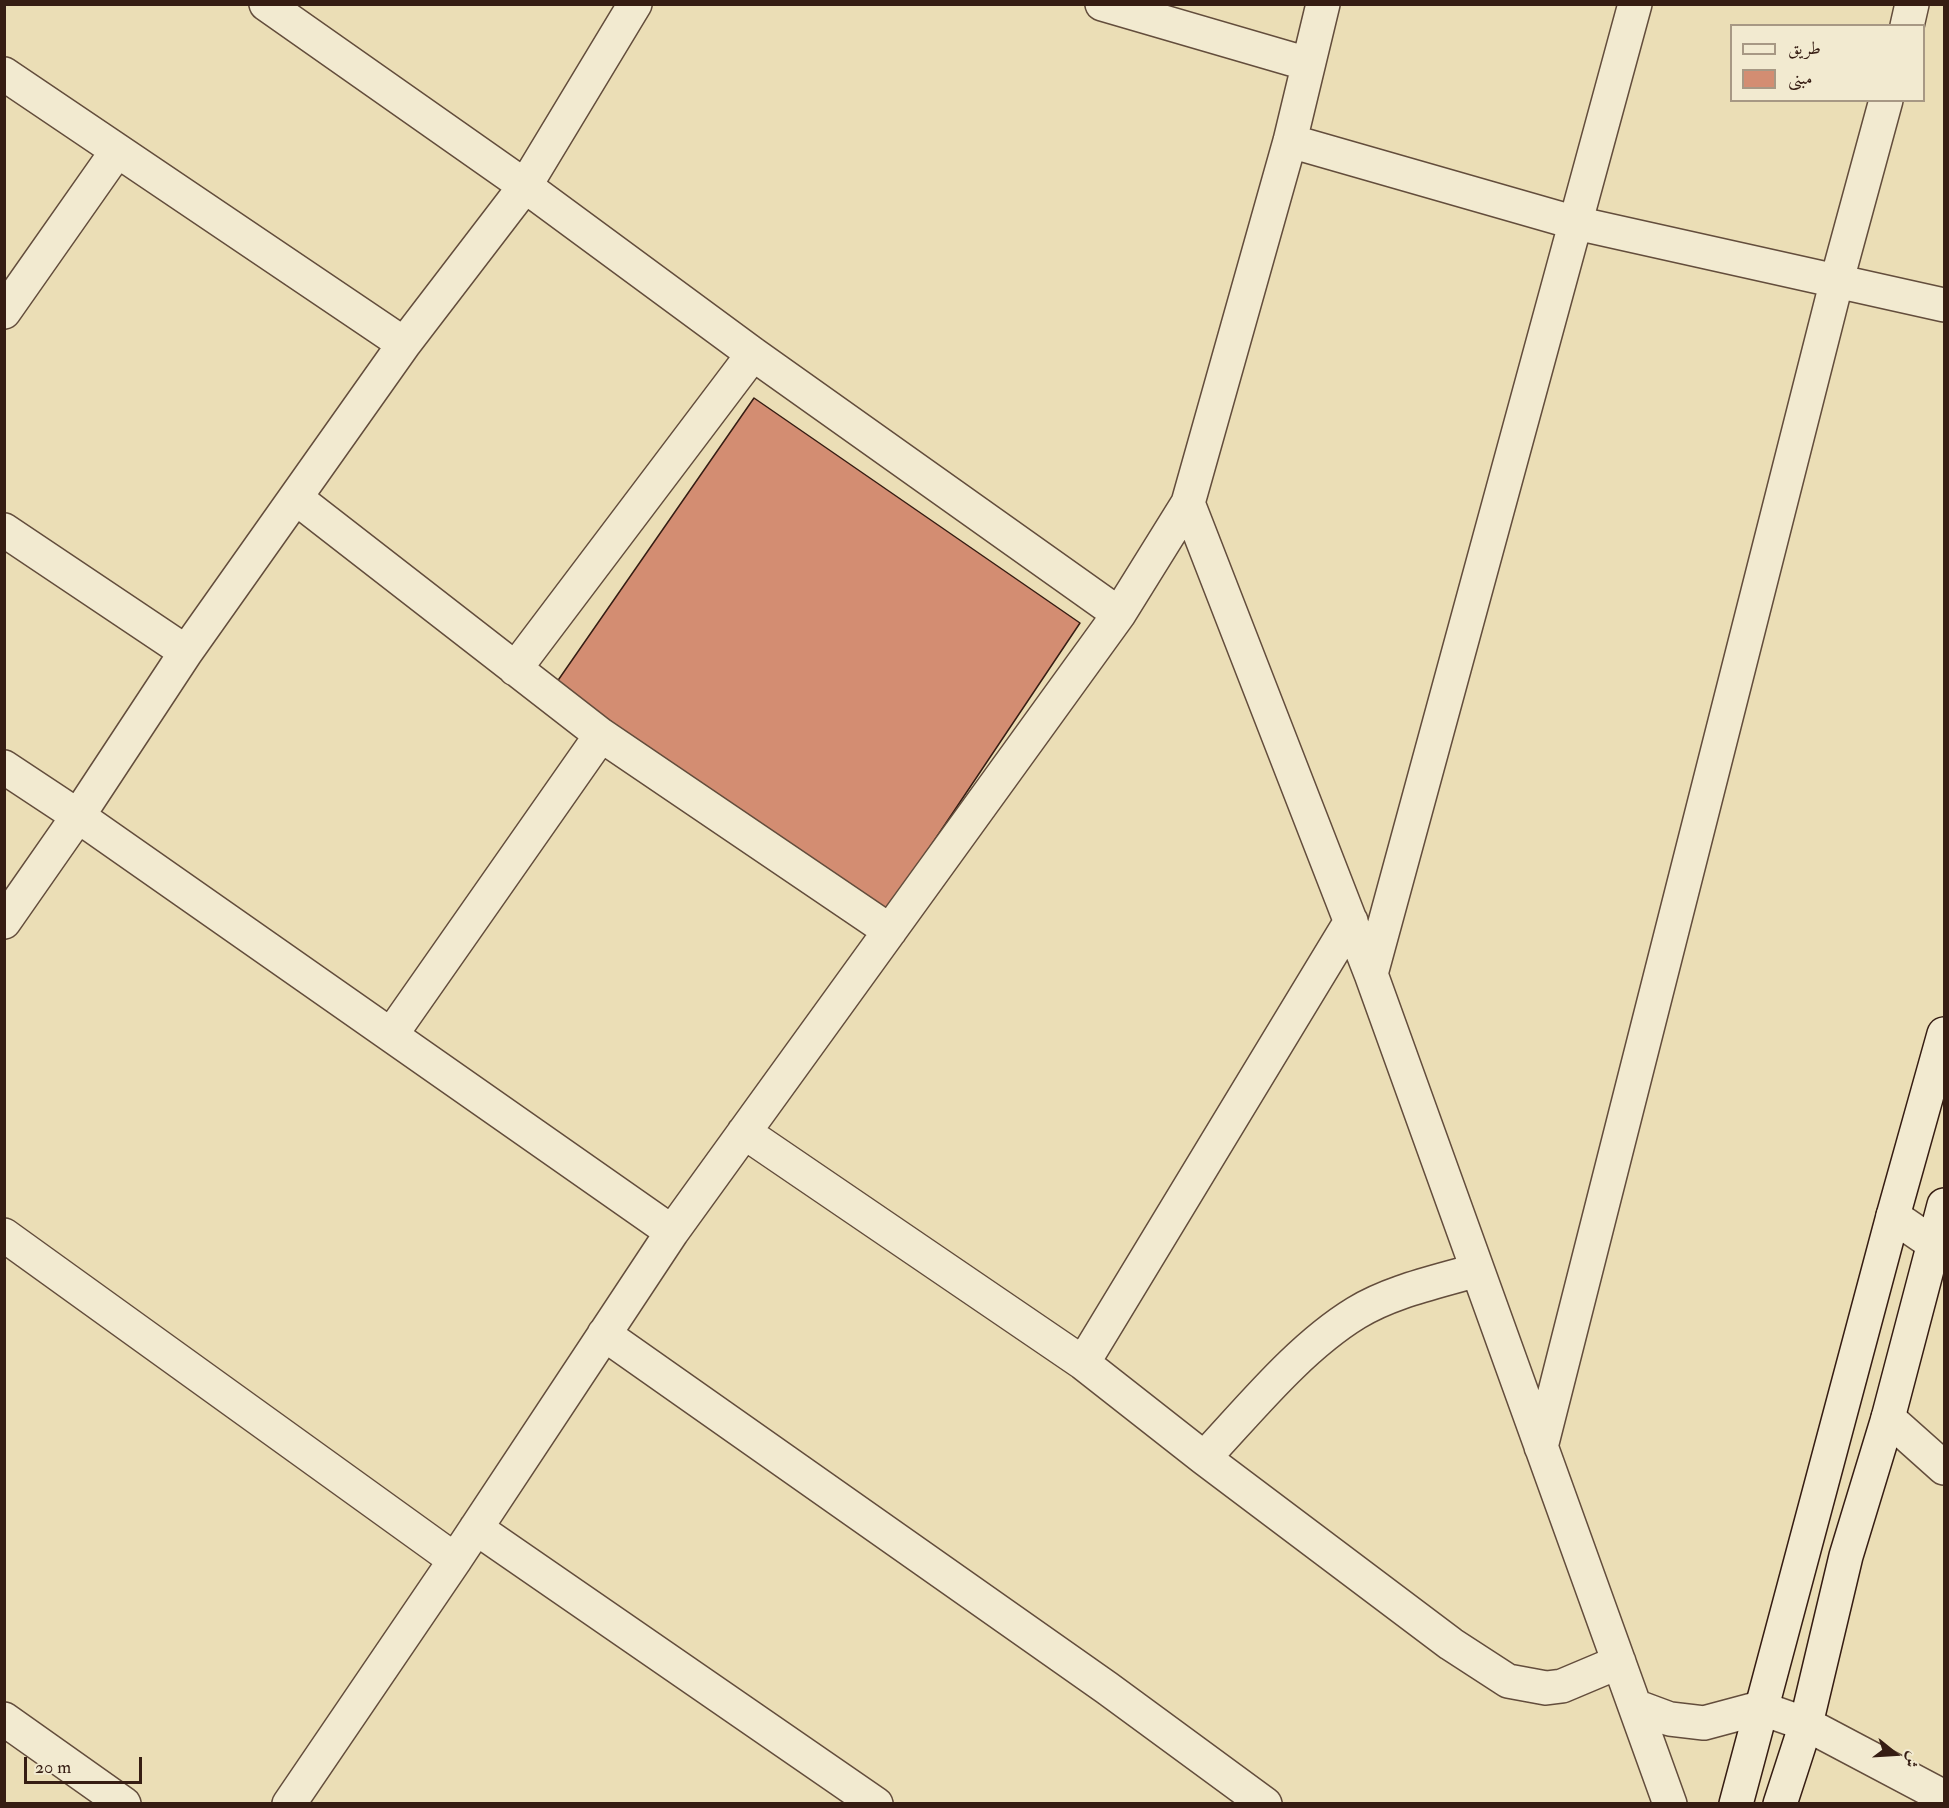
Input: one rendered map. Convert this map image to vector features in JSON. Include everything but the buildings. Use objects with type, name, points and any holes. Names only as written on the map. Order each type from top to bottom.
[{"type":"street","points":[[266,4],[525,186],[753,354],[1119,614]]},
{"type":"street","points":[[1102,4],[1308,64]]},
{"type":"street","points":[[289,1803],[455,1560],[672,1232],[1119,614],[1188,503],[1290,141],[1323,4]]},
{"type":"street","points":[[1371,974],[1635,4]]},
{"type":"street","points":[[1907,24],[1912,4]]},
{"type":"street","points":[[4,922],[78,816],[186,652],[404,344],[525,186],[624,9]]},
{"type":"street","points":[[4,74],[404,344]]},
{"type":"street","points":[[1540,1447],[1837,280],[1885,102]]},
{"type":"street","points":[[1290,141],[1576,223],[1944,304]]},
{"type":"street","points":[[4,312],[117,151]]},
{"type":"street","points":[[515,669],[753,354]]},
{"type":"street","points":[[296,498],[601,735],[890,931]]},
{"type":"street","points":[[1188,503],[1371,974],[1670,1803]]},
{"type":"street","points":[[4,530],[186,652]]},
{"type":"street","points":[[391,1035],[601,735]]},
{"type":"street","points":[[4,767],[78,816],[672,1232]]},
{"type":"street","points":[[1083,1363],[1351,921]]},
{"type":"street","points":[[1736,1803],[1944,1034]]},
{"type":"street","points":[[744,1132],[1083,1363],[1204,1458],[1451,1644],[1508,1681],[1546,1688],[1562,1686],[1619,1662]]},
{"type":"street","points":[[1780,1803],[1806,1724],[1846,1556],[1939,1247],[1944,1205]]},
{"type":"street","points":[[1893,1216],[1939,1247]]},
{"type":"street","points":[[4,1235],[455,1560]]},
{"type":"street","points":[[1204,1458],[1296,1361],[1357,1312],[1388,1297],[1477,1270]]},
{"type":"street","points":[[604,1334],[1107,1688],[1265,1803]]},
{"type":"street","points":[[1888,1418],[1944,1468]]},
{"type":"street","points":[[476,1528],[876,1803]]},
{"type":"street","points":[[1635,1707],[1670,1719],[1704,1723],[1760,1708],[1806,1724],[1944,1797]]},
{"type":"street","points":[[4,1719],[124,1803]]}]
